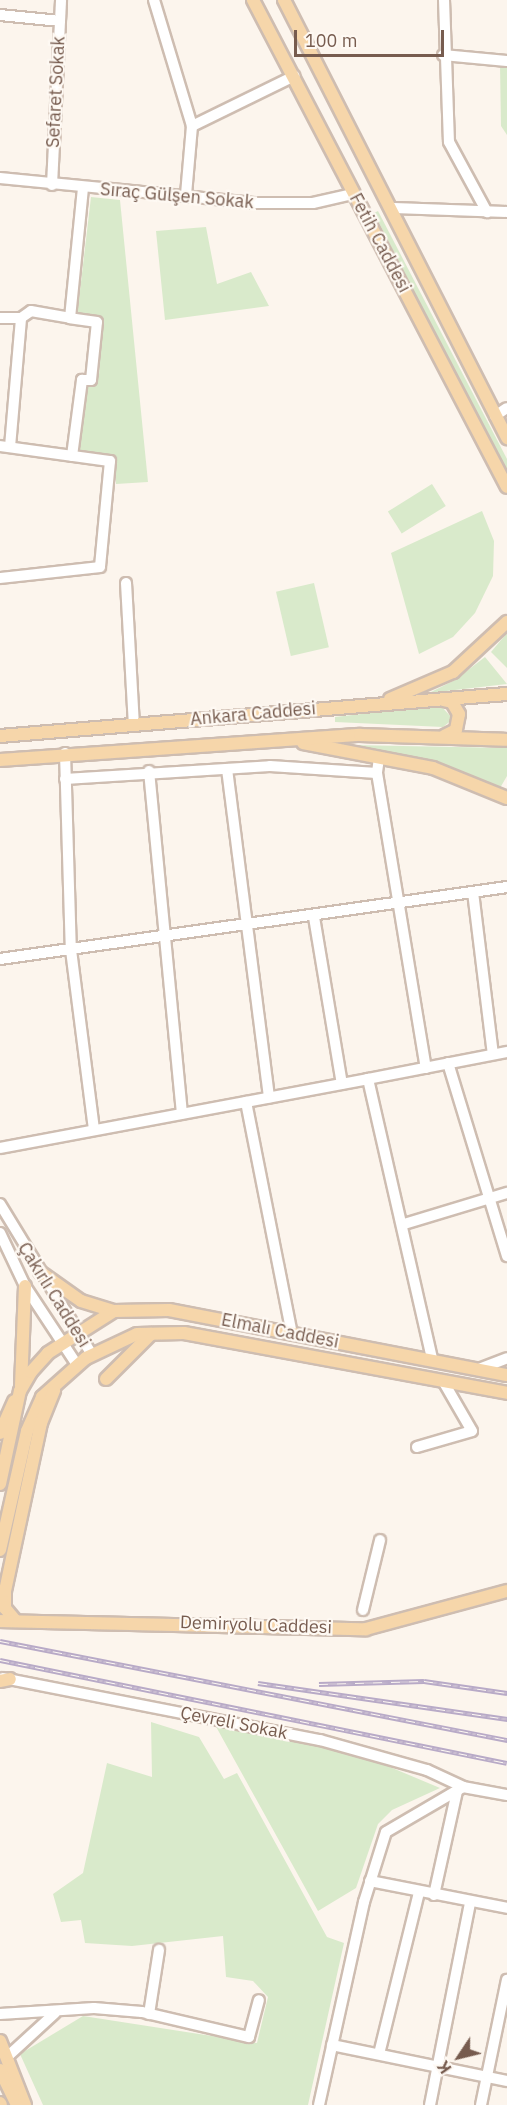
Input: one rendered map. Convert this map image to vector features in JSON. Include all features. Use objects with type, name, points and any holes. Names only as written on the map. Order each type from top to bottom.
[{"type":"main road","name":"Fetih Caddesi","points":[[253,0],[507,487]]},
{"type":"main road","name":"Fetih Caddesi","points":[[284,0],[394,208],[507,438]]},
{"type":"main road","points":[[375,704],[453,672],[507,622]]},
{"type":"main road","name":"Ankara Caddesi","points":[[0,736],[507,694]]},
{"type":"main road","points":[[438,699],[452,702],[459,714],[456,730],[440,737]]},
{"type":"main road","name":"Ankara Caddesi","points":[[2,760],[65,753],[278,739],[440,737],[507,740]]},
{"type":"main road","points":[[278,739],[458,775],[507,798]]},
{"type":"main road","points":[[40,1272],[81,1301],[114,1311]]},
{"type":"main road","points":[[0,1433],[20,1391],[25,1286]]},
{"type":"main road","name":"Elmalı Caddesi","points":[[60,1344],[114,1311],[169,1310],[507,1375]]},
{"type":"main road","points":[[106,1379],[153,1332]]},
{"type":"main road","name":"Elmalı Caddesi","points":[[77,1365],[126,1338],[153,1332],[184,1333],[507,1393]]},
{"type":"main road","name":"Çakırlı Caddesi","points":[[0,1484],[20,1391],[38,1362],[60,1344]]},
{"type":"main road","name":"Çakırlı Caddesi","points":[[0,1550],[30,1420],[42,1396],[77,1365]]},
{"type":"main road","points":[[15,1620],[5,1608],[5,1591],[41,1423],[65,1374]]},
{"type":"main road","name":"Demiryolu Caddesi","points":[[0,1621],[366,1629],[507,1591]]},
{"type":"main road","points":[[0,2041],[25,2105]]},
{"type":"main road","points":[[0,2070],[17,2105]]},
{"type":"street","name":"Sefaret Sokak","points":[[52,185],[61,0]]},
{"type":"street","points":[[154,0],[192,126],[186,195]]},
{"type":"street","points":[[444,0],[443,55],[449,142],[487,212]]},
{"type":"street","points":[[0,15],[60,21]]},
{"type":"street","points":[[443,55],[507,61]]},
{"type":"street","points":[[192,126],[294,76]]},
{"type":"street","name":"Sıraç Gülşen Sokak","points":[[0,178],[83,188],[296,204],[353,194]]},
{"type":"street","points":[[70,318],[83,188]]},
{"type":"street","points":[[394,208],[507,213]]},
{"type":"street","points":[[0,318],[21,318],[31,311],[98,322],[91,380],[82,380],[72,456]]},
{"type":"street","points":[[0,578],[100,567],[110,461],[5,447],[21,318]]},
{"type":"street","points":[[495,416],[507,408]]},
{"type":"street","points":[[126,583],[134,725]]},
{"type":"street","points":[[65,753],[71,951],[94,1130]]},
{"type":"street","points":[[379,758],[377,773],[426,1068]]},
{"type":"street","points":[[65,779],[149,771],[270,766],[377,773]]},
{"type":"street","points":[[227,769],[244,926],[269,1097]]},
{"type":"street","points":[[149,771],[161,938],[182,1113]]},
{"type":"street","points":[[0,959],[71,951],[507,886]]},
{"type":"street","points":[[473,892],[493,1054]]},
{"type":"street","points":[[314,916],[342,1084]]},
{"type":"street","points":[[0,1148],[507,1052]]},
{"type":"street","points":[[448,1063],[487,1198],[507,1256]]},
{"type":"street","points":[[368,1079],[404,1224],[432,1359]]},
{"type":"street","points":[[246,1102],[292,1334]]},
{"type":"street","points":[[404,1224],[507,1193]]},
{"type":"street","name":"Çakırlı Caddesi","points":[[0,1204],[92,1355]]},
{"type":"street","name":"Çakırlı Caddesi","points":[[0,1233],[25,1286],[60,1344],[77,1365]]},
{"type":"street","points":[[479,1369],[507,1358]]},
{"type":"street","points":[[417,1447],[472,1431],[443,1381]]},
{"type":"street","points":[[363,1611],[380,1540]]},
{"type":"street","name":"Çevreli Sokak","points":[[3,1679],[320,1740],[427,1770],[460,1789],[507,1795]]},
{"type":"street","points":[[319,2105],[370,1881],[386,1832],[460,1789]]},
{"type":"street","points":[[434,1895],[460,1789]]},
{"type":"street","points":[[370,1881],[470,1903],[507,1908]]},
{"type":"street","points":[[379,2054],[419,1892]]},
{"type":"street","points":[[430,2105],[470,1903]]},
{"type":"street","points":[[149,2014],[159,1950]]},
{"type":"street","points":[[481,2105],[507,1980]]},
{"type":"street","points":[[0,2014],[55,2013],[94,2008],[149,2014],[249,2037],[259,2000]]},
{"type":"street","points":[[7,2057],[55,2013]]},
{"type":"street","points":[[332,2045],[507,2080]]},
{"type":"green space","points":[[500,65],[507,65],[507,135],[501,126]]},
{"type":"green space","points":[[91,197],[120,200],[148,482],[116,484],[115,462],[77,455],[84,386],[99,375],[102,317],[77,316]]},
{"type":"green space","points":[[378,211],[507,459],[507,475],[374,213]]},
{"type":"green space","points":[[206,227],[217,284],[251,272],[269,306],[165,320],[156,231]]},
{"type":"green space","points":[[432,484],[446,506],[402,534],[388,512]]},
{"type":"green space","points":[[482,511],[494,541],[493,576],[475,613],[453,637],[419,654],[391,553]]},
{"type":"green space","points":[[314,583],[329,647],[291,656],[276,592]]},
{"type":"green space","points":[[507,633],[507,668],[491,652]]},
{"type":"green space","points":[[485,657],[507,684],[429,693],[455,680]]},
{"type":"green space","points":[[440,705],[453,719],[443,727],[335,722],[335,717]]},
{"type":"green space","points":[[350,745],[507,748],[507,776],[500,788],[434,763]]},
{"type":"green space","points":[[151,1722],[199,1737],[224,1779],[237,1773],[327,1937],[344,1943],[308,2105],[43,2105],[20,2054],[83,2016],[257,2043],[268,1997],[253,1981],[226,1977],[223,1936],[132,1946],[85,1943],[81,1920],[61,1922],[53,1894],[83,1873],[107,1763],[152,1777]]},
{"type":"green space","points":[[214,1723],[359,1754],[440,1788],[392,1810],[378,1824],[356,1888],[318,1911]]},
{"type":"railway","points":[[0,1641],[507,1740]]},
{"type":"railway","points":[[0,1660],[507,1763]]},
{"type":"railway","points":[[319,1684],[424,1681],[507,1693]]},
{"type":"railway","points":[[258,1683],[507,1719]]}]
